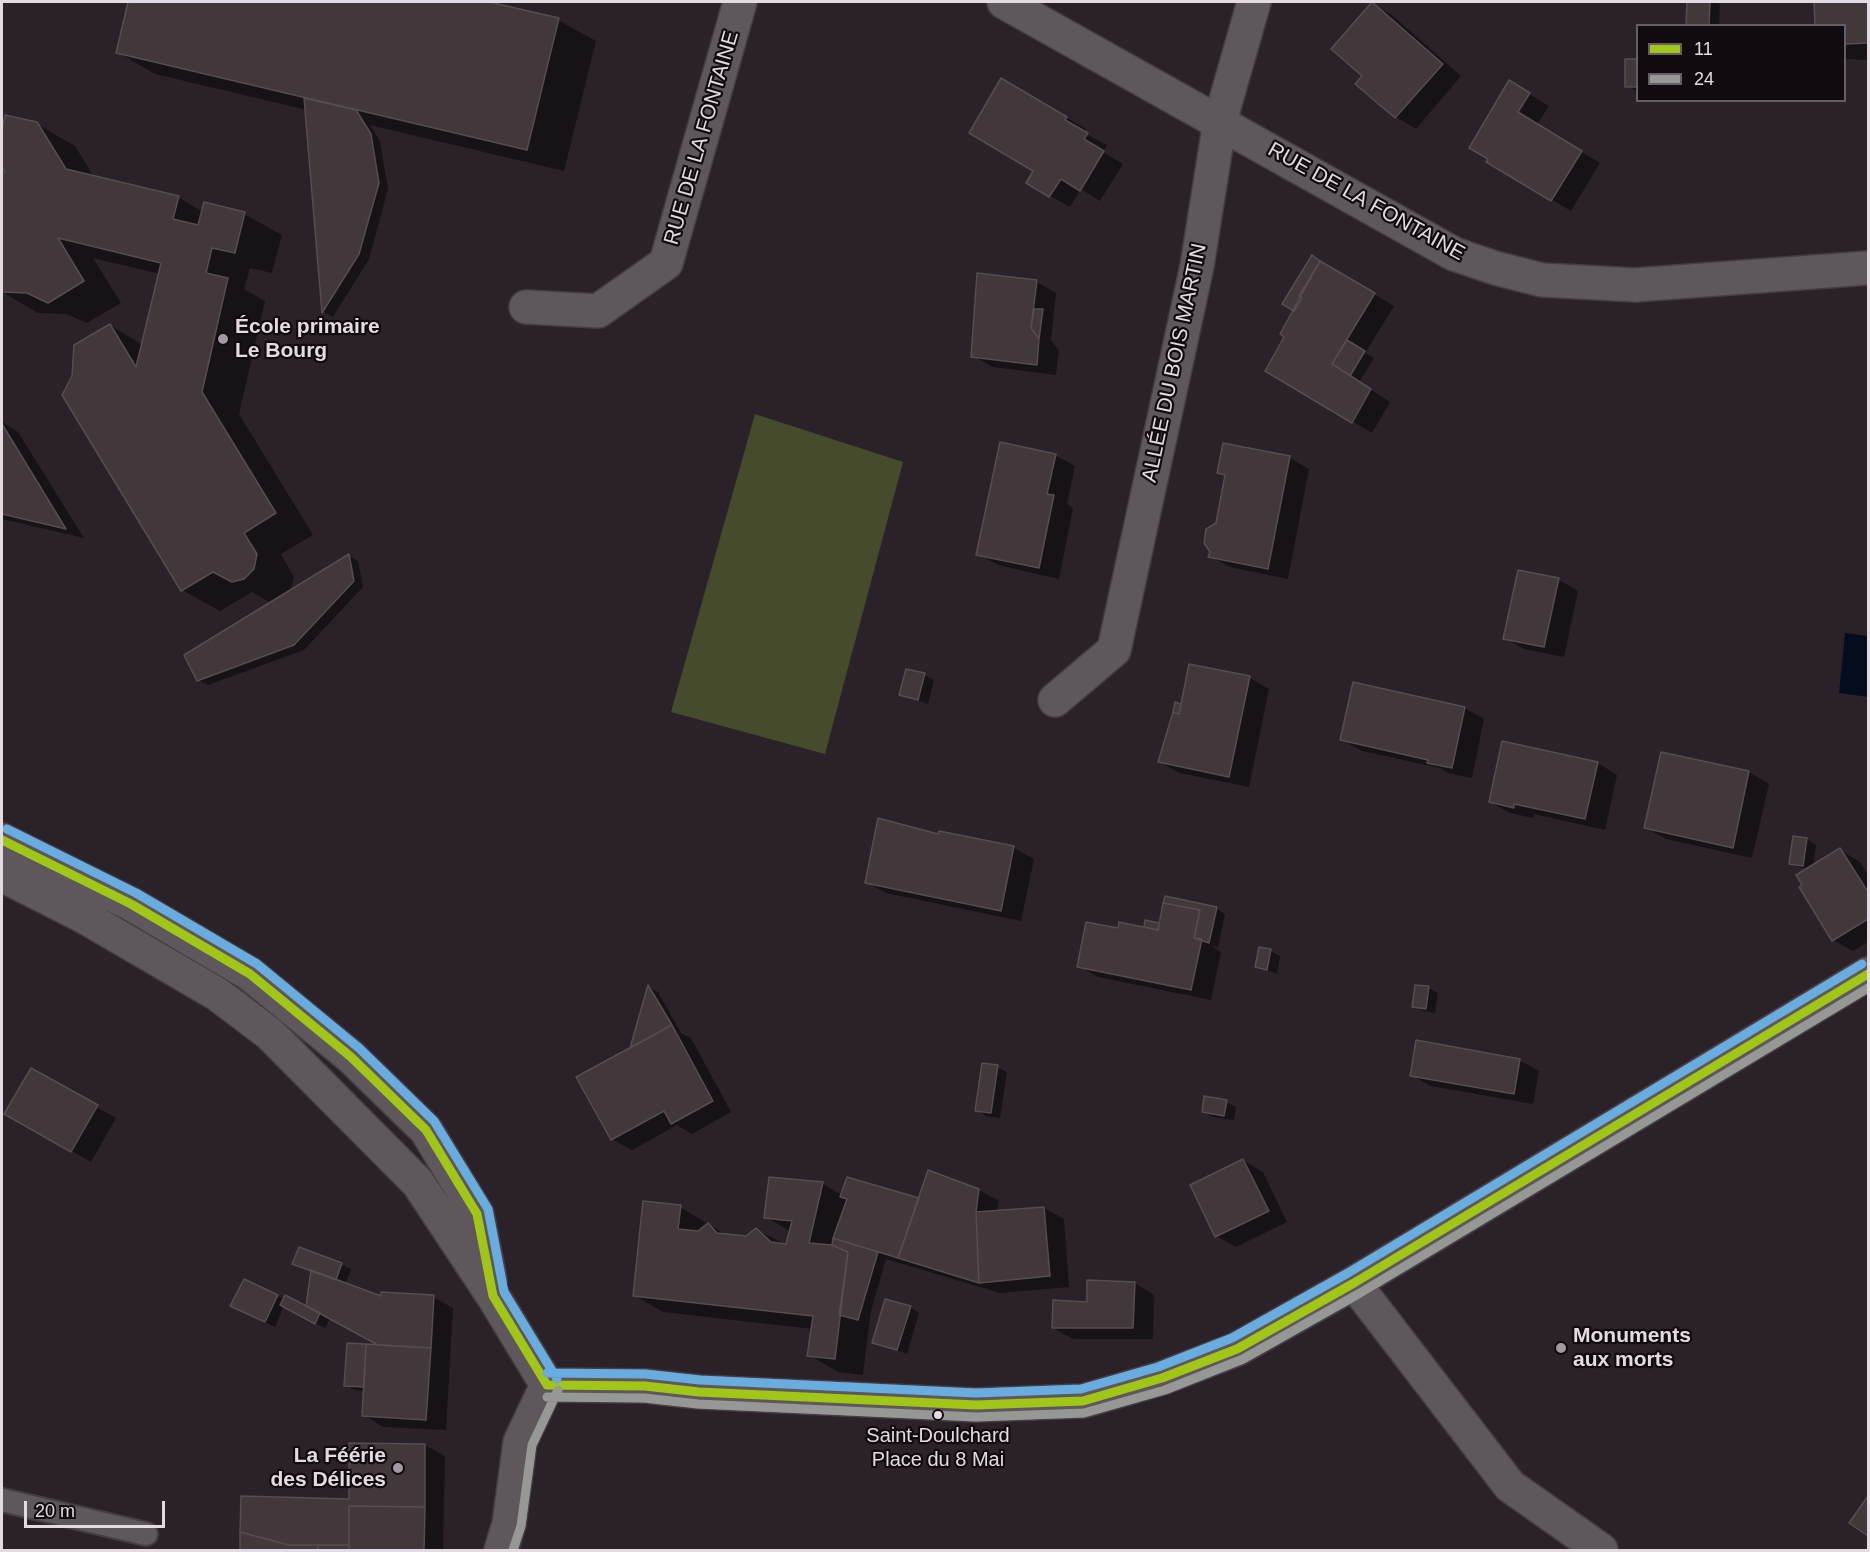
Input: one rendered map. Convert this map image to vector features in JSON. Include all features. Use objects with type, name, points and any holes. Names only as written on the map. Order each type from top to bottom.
[{"type":"street","name":"RUE DE LA FONTAINE","points":[[526,307],[598,311],[666,263],[740,2]]},
{"type":"street","name":"RUE DE LA FONTAINE","points":[[1004,2],[1454,254],[1542,280],[1635,285],[1869,268]]},
{"type":"street","name":"ALLÉE DU BOIS MARTIN","points":[[1055,700],[1114,650],[1197,266],[1220,121],[1254,2]]},
{"type":"street","points":[[2,840],[131,904],[249,974],[351,1057],[426,1130],[477,1214],[493,1296]]},
{"type":"street","points":[[2,874],[83,916],[217,994],[270,1034],[418,1183],[493,1296],[547,1385]]},
{"type":"street","points":[[547,1385],[645,1386],[699,1392],[976,1405],[1083,1401],[1162,1378],[1237,1349],[1354,1283],[1869,974]]},
{"type":"street","points":[[270,1034],[288,1004]]},
{"type":"street","points":[[1354,1283],[1509,1486],[1601,1551]]},
{"type":"street","points":[[501,1551],[509,1524],[520,1442],[547,1385]]},
{"type":"lane","points":[[2,1500],[146,1534]]},
{"type":"green space","points":[[755,414],[903,462],[825,754],[671,712]]},
{"type":"water","points":[[1845,633],[1868,636],[1868,697],[1839,693]]},
{"type":"building","points":[[128,2],[489,2],[559,18],[527,150],[116,53]]},
{"type":"building","points":[[1372,2],[1443,64],[1395,118],[1355,84],[1362,76],[1331,49]]},
{"type":"building","points":[[1687,2],[1710,2],[1709,24],[1686,24]]},
{"type":"building","points":[[1814,2],[1868,2],[1868,43],[1846,44],[1846,24],[1815,24]]},
{"type":"building","points":[[1625,59],[1636,59],[1636,87],[1625,87]]},
{"type":"building","points":[[1001,78],[1067,117],[1065,120],[1088,133],[1084,139],[1104,151],[1080,191],[1061,179],[1049,197],[1026,183],[1033,171],[969,133]]},
{"type":"building","points":[[1509,80],[1530,93],[1518,112],[1582,151],[1551,201],[1486,162],[1488,159],[1469,148]]},
{"type":"building","points":[[304,98],[356,110],[371,134],[379,183],[359,254],[322,313]]},
{"type":"building","points":[[5,115],[37,122],[66,169],[179,196],[173,219],[198,225],[204,202],[245,212],[235,253],[212,248],[206,273],[228,278],[202,392],[276,513],[244,533],[257,554],[254,569],[244,579],[232,582],[213,572],[181,591],[62,395],[72,376],[74,345],[110,324],[136,367],[161,263],[58,238],[84,281],[48,303],[27,293],[2,292],[2,174],[5,172],[2,166],[2,129]]},
{"type":"building","points":[[1312,255],[1320,261],[1299,296],[1302,298],[1294,311],[1282,304]]},
{"type":"building","points":[[1320,261],[1375,293],[1332,364],[1371,389],[1352,423],[1265,371],[1284,337],[1280,334]]},
{"type":"building","points":[[977,273],[1037,280],[1031,328],[1039,339],[1037,365],[971,357]]},
{"type":"building","points":[[1034,309],[1043,309],[1039,339],[1031,328]]},
{"type":"building","points":[[1347,340],[1365,351],[1350,376],[1332,364]]},
{"type":"building","points":[[2,424],[66,529],[2,514]]},
{"type":"building","points":[[1000,442],[1056,454],[1047,494],[1054,495],[1039,568],[976,555]]},
{"type":"building","points":[[1223,443],[1290,456],[1268,569],[1208,557],[1210,552],[1204,543],[1206,529],[1216,523],[1225,475],[1217,473]]},
{"type":"building","points":[[349,554],[354,581],[294,645],[197,681],[184,655]]},
{"type":"building","points":[[1518,570],[1559,578],[1544,647],[1503,639]]},
{"type":"building","points":[[1189,664],[1250,676],[1229,777],[1158,762],[1173,712],[1179,714]]},
{"type":"building","points":[[906,669],[925,673],[918,700],[899,695]]},
{"type":"building","points":[[1353,682],[1465,707],[1452,768],[1427,763],[1428,760],[1340,740]]},
{"type":"building","points":[[1175,702],[1181,704],[1179,714],[1173,712]]},
{"type":"building","points":[[1502,741],[1598,762],[1585,819],[1514,804],[1514,808],[1489,802]]},
{"type":"building","points":[[1661,752],[1749,771],[1733,848],[1644,828]]},
{"type":"building","points":[[878,818],[938,834],[939,831],[1014,846],[1001,911],[865,883]]},
{"type":"building","points":[[1793,836],[1807,838],[1803,866],[1789,864]]},
{"type":"building","points":[[1840,848],[1868,892],[1868,919],[1832,941],[1799,887],[1802,885],[1796,875]]},
{"type":"building","points":[[1165,896],[1217,907],[1209,943],[1194,938],[1200,910],[1163,903]]},
{"type":"building","points":[[1163,903],[1200,910],[1194,938],[1202,939],[1191,990],[1077,967],[1086,922],[1118,928],[1119,922],[1158,930]]},
{"type":"building","points":[[1145,920],[1159,923],[1158,930],[1144,927]]},
{"type":"building","points":[[1259,947],[1271,949],[1267,970],[1255,967]]},
{"type":"building","points":[[648,985],[672,1025],[630,1048]]},
{"type":"building","points":[[1415,985],[1429,986],[1426,1009],[1412,1007]]},
{"type":"building","points":[[672,1025],[713,1101],[671,1124],[664,1111],[611,1140],[576,1077]]},
{"type":"building","points":[[1416,1040],[1520,1059],[1514,1094],[1410,1076]]},
{"type":"building","points":[[982,1063],[998,1065],[991,1113],[975,1111]]},
{"type":"building","points":[[31,1068],[98,1105],[71,1152],[4,1114]]},
{"type":"building","points":[[1204,1096],[1227,1100],[1224,1116],[1202,1112]]},
{"type":"building","points":[[1243,1159],[1269,1211],[1215,1237],[1190,1185]]},
{"type":"building","points":[[928,1170],[979,1189],[976,1212],[979,1283],[898,1258]]},
{"type":"building","points":[[769,1177],[823,1182],[809,1243],[832,1245],[848,1252],[835,1359],[807,1356],[813,1316],[633,1296],[643,1201],[681,1205],[678,1229],[698,1231],[708,1223],[717,1233],[746,1236],[756,1228],[771,1242],[786,1244],[792,1221],[764,1218]]},
{"type":"building","points":[[847,1177],[919,1198],[898,1258],[833,1238],[847,1199],[840,1197]]},
{"type":"building","points":[[1044,1207],[1050,1276],[979,1283],[976,1212]]},
{"type":"building","points":[[833,1238],[878,1252],[858,1320],[839,1315],[848,1252],[832,1245]]},
{"type":"building","points":[[299,1247],[342,1263],[336,1280],[292,1264]]},
{"type":"building","points":[[311,1270],[381,1296],[381,1292],[434,1295],[431,1348],[378,1345],[306,1306]]},
{"type":"building","points":[[244,1279],[278,1295],[265,1322],[230,1306]]},
{"type":"building","points":[[1087,1280],[1135,1282],[1133,1328],[1052,1328],[1053,1300],[1087,1302]]},
{"type":"building","points":[[285,1295],[320,1313],[315,1324],[280,1305]]},
{"type":"building","points":[[885,1299],[911,1306],[897,1350],[872,1343]]},
{"type":"building","points":[[347,1343],[366,1344],[364,1387],[344,1386]]},
{"type":"building","points":[[366,1344],[431,1348],[426,1420],[362,1416]]},
{"type":"building","points":[[349,1443],[425,1444],[425,1507],[349,1506],[349,1545],[289,1545],[240,1532],[241,1496],[349,1499]]},
{"type":"building","points":[[1868,1496],[1868,1536],[1849,1523]]},
{"type":"building","points":[[349,1506],[425,1507],[424,1550],[349,1550]]},
{"type":"building","points":[[240,1532],[289,1545],[318,1545],[318,1550],[240,1550]]},
{"type":"building","points":[[318,1545],[349,1545],[349,1550],[318,1550]]},
{"type":"transit line","points":[[7,829],[136,893],[257,964],[359,1048],[434,1121],[488,1209],[504,1292],[557,1379]]},
{"type":"transit line","name":"11","points":[[2,840],[131,904],[250,974],[351,1057],[426,1130],[477,1214],[493,1296],[547,1385]]},
{"type":"transit line","points":[[547,1373],[645,1374],[700,1380],[976,1393],[1081,1389],[1158,1367],[1232,1338],[1348,1273],[1862,964]]},
{"type":"transit line","name":"11","points":[[547,1385],[645,1386],[699,1392],[976,1405],[1083,1401],[1162,1378],[1237,1349],[1354,1283],[1868,974]]},
{"type":"transit line","name":"24","points":[[547,1397],[644,1398],[698,1404],[976,1417],[1084,1413],[1165,1390],[1243,1359],[1360,1293],[1868,988]]},
{"type":"transit line","name":"24","points":[[513,1550],[521,1526],[532,1445],[558,1390]]},
{"type":"place","name":"École primaire Le Bourg","points":[[223,339]]},
{"type":"place","name":"Monuments aux morts","points":[[1561,1348]]},
{"type":"place","name":"Saint-Doulchard Place du 8 Mai","points":[[938,1415]]},
{"type":"place","name":"La Féérie des Délices","points":[[398,1468]]}]
